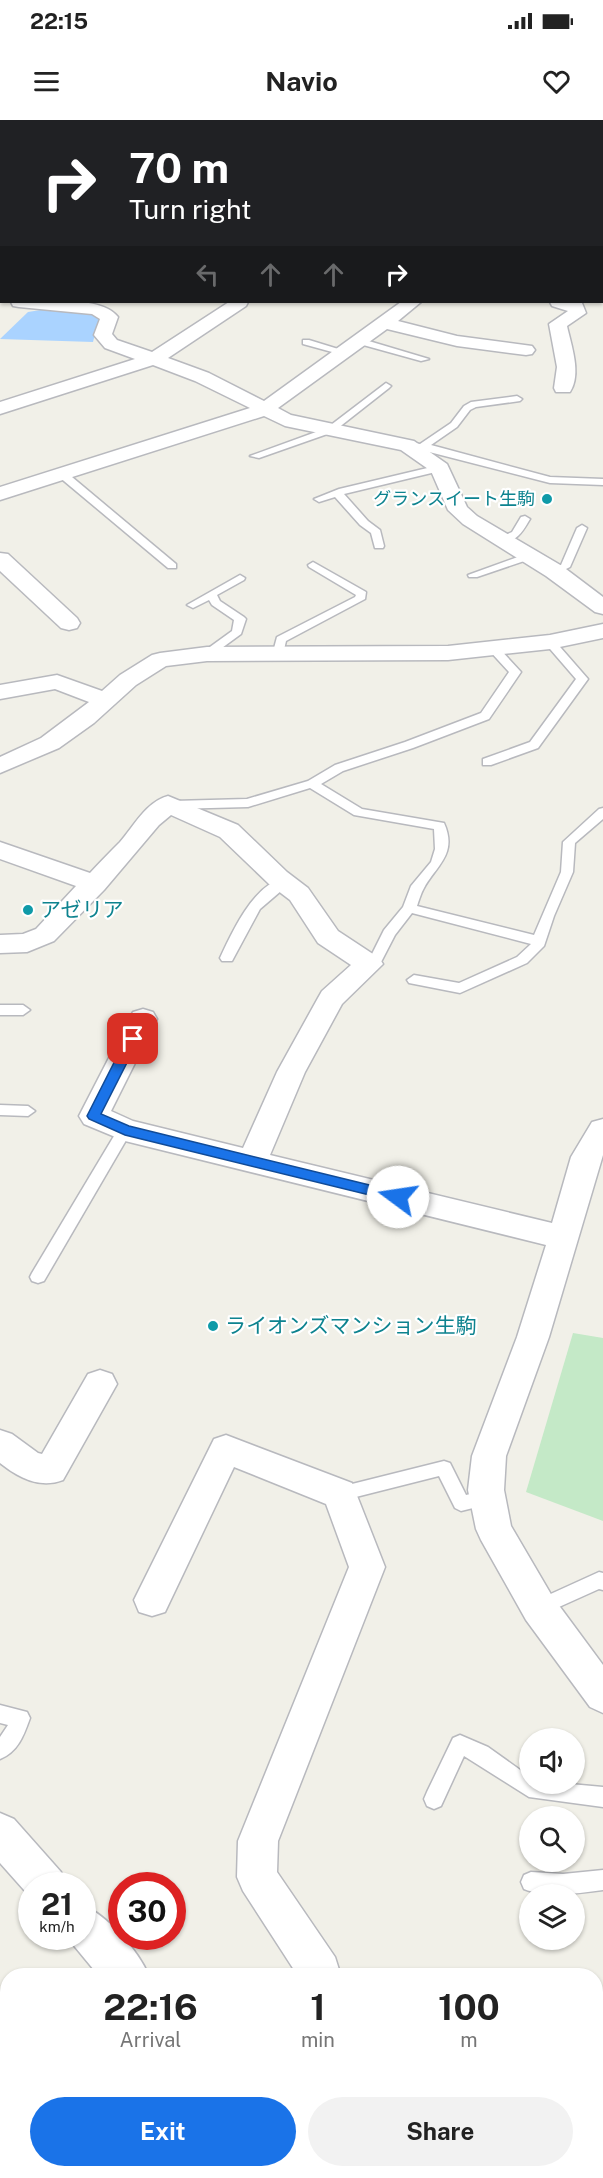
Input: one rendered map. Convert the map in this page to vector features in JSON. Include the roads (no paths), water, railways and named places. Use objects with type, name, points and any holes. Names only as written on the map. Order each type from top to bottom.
[{"type":"street","points":[[54,303],[90,304],[109,317],[103,335],[111,344],[235,392],[285,420],[415,446],[440,468],[458,510],[554,571],[603,607]]},
{"type":"street","points":[[1,407],[154,359],[238,303]]},
{"type":"street","points":[[0,494],[264,410],[411,303]]},
{"type":"street","points":[[562,303],[576,307],[577,313],[558,324],[566,367],[563,388]]},
{"type":"street","points":[[384,323],[457,341],[526,350]]},
{"type":"street","points":[[0,559],[69,623]]},
{"type":"street","points":[[0,766],[50,743],[86,718],[128,680],[160,660],[207,654],[279,652],[448,653],[550,642],[603,631]]},
{"type":"street","points":[[0,692],[57,682],[104,700]]},
{"type":"street","points":[[0,944],[27,943],[45,935],[95,884],[150,820],[168,804],[229,831],[299,894],[328,937],[369,964],[332,998],[291,1072],[252,1162]]},
{"type":"street","points":[[0,850],[95,884]]},
{"type":"street","points":[[143,1019],[94,1116],[125,1130],[564,1238]]},
{"type":"street","points":[[603,1130],[586,1157],[533,1337],[489,1456],[486,1490],[494,1529],[539,1608],[603,1695]]},
{"type":"street","points":[[0,1444],[29,1466],[51,1470],[100,1384]]},
{"type":"street","points":[[152,1600],[226,1449],[340,1494],[367,1567],[258,1841],[257,1876],[317,1968]]},
{"type":"street","points":[[0,1833],[35,1872]]},
{"type":"street","points":[[96,1941],[121,1968]]},
{"type":"lane","points":[[359,341],[424,359]]},
{"type":"lane","points":[[306,342],[343,352]]},
{"type":"lane","points":[[255,456],[330,430],[386,386]]},
{"type":"lane","points":[[415,446],[454,425],[467,408],[474,404],[517,399]]},
{"type":"lane","points":[[415,446],[543,479],[565,482],[603,482]]},
{"type":"lane","points":[[320,500],[337,493],[440,468]]},
{"type":"lane","points":[[62,474],[172,566]]},
{"type":"lane","points":[[337,493],[364,523],[376,532],[379,546]]},
{"type":"lane","points":[[503,540],[516,534],[525,519]]},
{"type":"lane","points":[[554,571],[565,567],[582,528]]},
{"type":"lane","points":[[473,575],[529,556]]},
{"type":"lane","points":[[279,652],[281,639],[360,599],[362,594],[313,565]]},
{"type":"lane","points":[[193,605],[240,578]]},
{"type":"lane","points":[[207,654],[237,632],[240,619],[216,603],[211,594]]},
{"type":"lane","points":[[487,762],[534,746],[582,679],[550,642]]},
{"type":"lane","points":[[173,805],[229,805],[312,784],[339,768],[409,746],[485,716],[515,672],[493,648]]},
{"type":"lane","points":[[312,784],[358,812],[440,826],[441,849],[437,863],[418,886],[409,908],[389,933],[375,961],[369,964]]},
{"type":"lane","points":[[414,980],[460,988],[522,960],[538,941],[567,872],[569,842],[603,812]]},
{"type":"lane","points":[[227,958],[246,915],[269,891],[283,882]]},
{"type":"lane","points":[[409,908],[538,941]]},
{"type":"lane","points":[[0,1010],[23,1010]]},
{"type":"lane","points":[[0,1110],[28,1111]]},
{"type":"lane","points":[[38,1277],[125,1130]]},
{"type":"lane","points":[[340,1494],[444,1468],[461,1503],[487,1498]]},
{"type":"lane","points":[[539,1608],[599,1580],[603,1582]]},
{"type":"lane","points":[[0,1714],[20,1718],[14,1736],[0,1750]]},
{"type":"lane","points":[[434,1799],[460,1744],[481,1754],[530,1788],[603,1797]]},
{"type":"lane","points":[[531,1882],[563,1884],[603,1880]]},
{"type":"water","points":[[47,309],[73,310],[100,315],[93,342],[0,339],[28,312]]},
{"type":"place","name":"グランスイート生駒","points":[[547,499]]},
{"type":"place","name":"アゼリア","points":[[28,910]]},
{"type":"place","name":"ライオンズマンション生駒","points":[[213,1326]]}]
